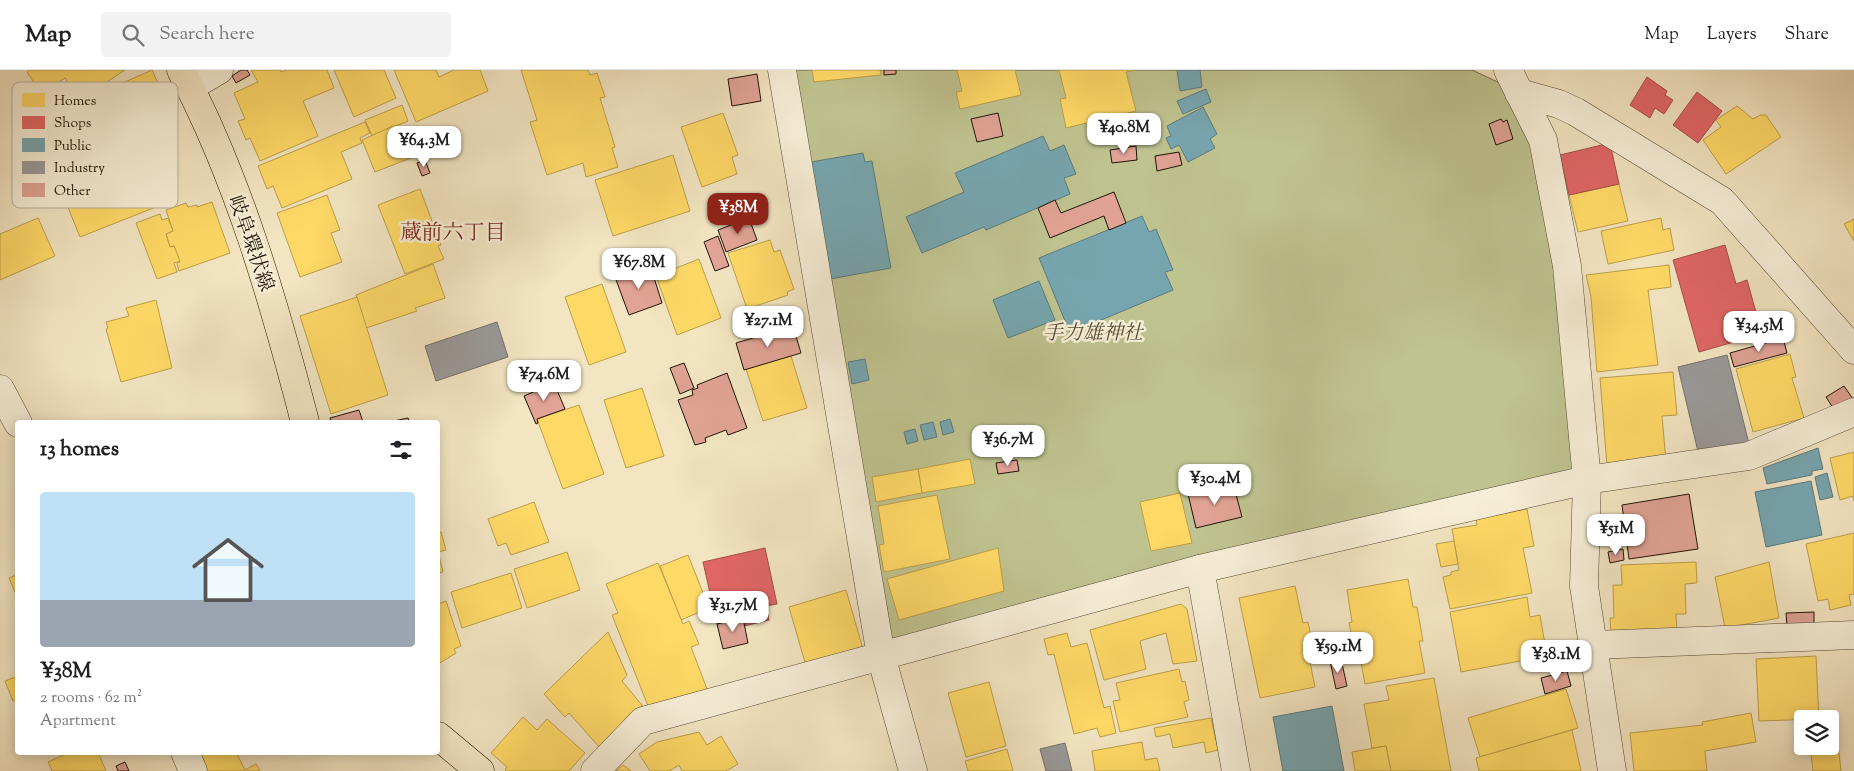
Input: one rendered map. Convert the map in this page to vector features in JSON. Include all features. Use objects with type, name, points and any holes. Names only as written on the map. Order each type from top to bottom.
[{"type":"main road","name":"岐阜環状線","points":[[186,79],[209,124],[252,236],[304,420]]},
{"type":"main road","points":[[440,738],[480,771]]},
{"type":"street","points":[[186,79],[219,70]]},
{"type":"street","points":[[782,70],[881,656],[913,771]]},
{"type":"street","points":[[1514,81],[1576,112],[1722,202],[1854,350]]},
{"type":"street","points":[[1514,81],[1543,140],[1567,266],[1587,480],[1584,586],[1612,771]]},
{"type":"street","points":[[0,389],[16,420]]},
{"type":"street","points":[[595,771],[643,721],[1200,569],[1587,480],[1749,456],[1854,412]]},
{"type":"street","points":[[1200,569],[1236,771]]},
{"type":"street","points":[[1594,645],[1854,635]]},
{"type":"street","points":[[186,755],[194,771]]},
{"type":"green space","name":"手力雄神社","points":[[782,70],[1472,70],[1519,92],[1543,140],[1587,480],[881,656]]},
{"type":"building: Homes","points":[[29,70],[125,70],[107,82],[67,82],[65,78],[59,82],[34,82],[27,72]]},
{"type":"building: Homes","points":[[152,70],[157,82],[125,82]]},
{"type":"building: Homes","points":[[251,70],[280,70],[281,72],[287,70],[327,70],[334,88],[303,101],[318,136],[260,161],[250,138],[246,140],[238,121],[245,119],[234,93],[258,82]]},
{"type":"building: Homes","points":[[334,70],[384,70],[396,98],[354,117]]},
{"type":"building: Homes","points":[[394,70],[436,70],[439,77],[454,70],[480,70],[488,91],[416,122]]},
{"type":"building: Homes","points":[[521,70],[588,70],[590,75],[597,73],[605,97],[600,98],[615,147],[612,148],[618,167],[586,177],[583,163],[547,175],[530,122],[537,120]]},
{"type":"building: Homes","points":[[812,70],[880,70],[881,75],[814,82]]},
{"type":"building: Homes","points":[[957,70],[1015,70],[1021,95],[960,109],[956,92],[962,91]]},
{"type":"building: Homes","points":[[1059,70],[1136,70],[1126,72],[1136,111],[1066,128],[1060,99],[1066,98]]},
{"type":"building: Homes","points":[[402,105],[408,121],[372,136],[365,120]]},
{"type":"building: Homes","points":[[1737,106],[1753,119],[1760,115],[1766,115],[1781,137],[1726,174],[1703,140],[1721,127],[1716,120]]},
{"type":"building: Homes","points":[[723,113],[738,155],[732,157],[737,174],[702,187],[681,127]]},
{"type":"building: Homes","points":[[365,122],[370,133],[360,138],[362,143],[341,152],[352,179],[282,208],[273,186],[267,189],[258,166]]},
{"type":"building: Homes","points":[[393,126],[402,147],[416,140],[421,154],[375,172],[362,140]]},
{"type":"building: Homes","points":[[673,155],[690,211],[613,236],[595,180]]},
{"type":"building: Homes","points":[[1619,184],[1628,221],[1578,232],[1569,195]]},
{"type":"building: Homes","points":[[420,189],[441,245],[438,246],[444,259],[405,274],[378,205]]},
{"type":"building: Homes","points":[[327,195],[340,230],[331,233],[342,262],[300,277],[277,213]]},
{"type":"building: Homes","points":[[212,202],[230,253],[179,271],[177,263],[180,262],[174,246],[170,247],[166,234],[173,231],[166,210],[178,208],[178,206],[186,203],[188,207],[197,205],[197,207]]},
{"type":"building: Homes","points":[[68,208],[153,208],[80,237]]},
{"type":"building: Homes","points":[[160,214],[162,220],[168,218],[173,231],[166,234],[170,247],[174,246],[180,261],[174,263],[177,272],[157,279],[136,223]]},
{"type":"building: Homes","points":[[38,218],[55,256],[0,280],[0,234]]},
{"type":"building: Homes","points":[[1661,218],[1663,230],[1670,228],[1674,250],[1608,264],[1601,231]]},
{"type":"building: Homes","points":[[1854,219],[1854,241],[1844,224]]},
{"type":"building: Homes","points":[[770,240],[774,252],[780,250],[794,289],[787,292],[788,295],[747,309],[728,253]]},
{"type":"building: Homes","points":[[699,259],[721,318],[677,335],[656,276]]},
{"type":"building: Homes","points":[[433,264],[445,298],[415,308],[417,311],[366,328],[356,295]]},
{"type":"building: Homes","points":[[1669,265],[1671,287],[1648,290],[1658,365],[1597,372],[1591,297],[1586,275]]},
{"type":"building: Homes","points":[[602,284],[626,352],[589,365],[565,297]]},
{"type":"building: Homes","points":[[357,297],[388,395],[331,414],[300,316]]},
{"type":"building: Homes","points":[[156,300],[172,368],[121,382],[106,329],[108,328],[106,322],[129,316],[126,308]]},
{"type":"building: Homes","points":[[1790,354],[1796,377],[1792,378],[1804,418],[1753,432],[1736,369]]},
{"type":"building: Homes","points":[[791,356],[807,408],[763,421],[746,369]]},
{"type":"building: Homes","points":[[1673,372],[1677,415],[1662,416],[1666,461],[1607,466],[1600,378]]},
{"type":"building: Homes","points":[[642,388],[664,456],[626,468],[604,400]]},
{"type":"building: Homes","points":[[579,405],[604,474],[563,489],[537,419]]},
{"type":"building: Homes","points":[[1854,452],[1854,501],[1853,496],[1840,500],[1830,458]]},
{"type":"building: Homes","points":[[970,459],[975,484],[922,493],[918,469]]},
{"type":"building: Homes","points":[[918,469],[922,493],[876,502],[872,477]]},
{"type":"building: Homes","points":[[1180,493],[1192,543],[1151,551],[1140,502]]},
{"type":"building: Homes","points":[[937,495],[950,559],[884,572],[879,545],[884,544],[878,506]]},
{"type":"building: Homes","points":[[534,502],[549,542],[511,555],[506,543],[498,546],[488,519]]},
{"type":"building: Homes","points":[[1527,509],[1534,546],[1523,548],[1532,593],[1450,609],[1443,577],[1459,570],[1452,529],[1477,525],[1476,519]]},
{"type":"building: Homes","points":[[441,532],[446,550],[440,552]]},
{"type":"building: Homes","points":[[1854,533],[1854,594],[1849,595],[1851,605],[1830,610],[1828,599],[1818,601],[1806,544]]},
{"type":"building: Homes","points":[[1454,541],[1458,564],[1441,567],[1436,544]]},
{"type":"building: Homes","points":[[998,548],[1004,591],[899,620],[887,579]]},
{"type":"building: Homes","points":[[567,552],[580,590],[527,608],[514,569]]},
{"type":"building: Homes","points":[[688,555],[709,608],[681,620],[660,566]]},
{"type":"building: Homes","points":[[440,560],[443,572],[440,573]]},
{"type":"building: Homes","points":[[1696,562],[1697,583],[1685,584],[1686,614],[1676,614],[1677,632],[1611,635],[1610,618],[1614,618],[1613,585],[1622,585],[1621,565]]},
{"type":"building: Homes","points":[[1769,562],[1779,618],[1725,628],[1715,577]]},
{"type":"building: Homes","points":[[658,563],[683,624],[689,621],[699,644],[691,647],[707,689],[650,711],[612,615],[618,613],[606,584]]},
{"type":"building: Homes","points":[[511,573],[522,608],[462,628],[451,592]]},
{"type":"building: Homes","points":[[15,575],[15,592],[9,578]]},
{"type":"building: Homes","points":[[1408,579],[1413,607],[1417,607],[1423,641],[1419,641],[1425,673],[1365,684],[1359,651],[1355,652],[1349,623],[1352,622],[1347,590]]},
{"type":"building: Homes","points":[[1295,586],[1303,623],[1308,622],[1314,651],[1308,652],[1315,687],[1260,698],[1239,598]]},
{"type":"building: Homes","points":[[846,590],[863,649],[806,666],[789,607]]},
{"type":"building: Homes","points":[[1527,597],[1530,617],[1540,615],[1547,656],[1461,672],[1450,612]]},
{"type":"building: Homes","points":[[446,601],[461,646],[454,649],[456,653],[440,663],[440,603]]},
{"type":"building: Homes","points":[[1181,604],[1187,609],[1197,661],[1173,664],[1166,633],[1140,641],[1146,669],[1104,680],[1090,630]]},
{"type":"building: Homes","points":[[608,632],[627,675],[622,681],[646,710],[601,749],[569,713],[565,717],[544,694]]},
{"type":"building: Homes","points":[[1067,633],[1071,647],[1087,643],[1104,708],[1110,706],[1116,733],[1100,737],[1097,728],[1074,734],[1054,654],[1048,655],[1044,639]]},
{"type":"building: Homes","points":[[1816,656],[1819,710],[1794,710],[1794,720],[1759,721],[1756,659]]},
{"type":"building: Homes","points":[[1179,669],[1182,682],[1185,681],[1189,700],[1184,702],[1188,717],[1120,732],[1113,701],[1120,700],[1116,683]]},
{"type":"building: Homes","points":[[15,677],[15,700],[13,701],[5,681]]},
{"type":"building: Homes","points":[[1434,678],[1451,771],[1391,771],[1386,746],[1372,748],[1364,704],[1389,700],[1386,686]]},
{"type":"building: Homes","points":[[989,682],[1006,746],[966,757],[948,693]]},
{"type":"building: Homes","points":[[1566,689],[1578,728],[1480,757],[1468,718]]},
{"type":"building: Homes","points":[[1751,713],[1756,742],[1705,751],[1707,771],[1634,771],[1630,733],[1703,725],[1702,722]]},
{"type":"building: Homes","points":[[523,717],[537,730],[547,719],[585,753],[569,771],[506,771],[507,767],[491,753]]},
{"type":"building: Homes","points":[[1211,718],[1218,750],[1206,753],[1204,742],[1173,748],[1170,734],[1156,737],[1154,728]]},
{"type":"building: Homes","points":[[1572,730],[1581,771],[1479,771],[1476,758]]},
{"type":"building: Homes","points":[[699,732],[707,745],[721,736],[738,764],[726,771],[682,771],[679,765],[669,771],[650,771],[639,754],[657,742]]},
{"type":"building: Homes","points":[[1142,742],[1145,760],[1157,758],[1160,771],[1095,771],[1092,751]]},
{"type":"building: Homes","points":[[1386,746],[1391,771],[1355,771],[1352,752]]},
{"type":"building: Homes","points":[[1007,749],[1013,771],[968,771],[965,761]]},
{"type":"building: Homes","points":[[1839,752],[1841,771],[1813,771],[1811,755],[1839,755]]},
{"type":"building: Homes","points":[[63,755],[99,755],[106,771],[52,771],[48,762]]},
{"type":"building: Homes","points":[[197,755],[238,755],[245,770],[256,764],[260,771],[205,771]]},
{"type":"building: Homes","points":[[623,765],[631,771],[616,771]]},
{"type":"building: Shops","points":[[1647,77],[1667,91],[1665,95],[1673,100],[1664,114],[1655,108],[1650,118],[1630,105]]},
{"type":"building: Shops","points":[[1697,92],[1722,111],[1698,143],[1673,125]]},
{"type":"building: Shops","points":[[1610,143],[1619,184],[1569,195],[1560,155]]},
{"type":"building: Shops","points":[[1725,245],[1736,284],[1747,280],[1762,334],[1699,352],[1673,260]]},
{"type":"building: Shops","points":[[765,548],[777,604],[766,606],[769,620],[744,626],[743,618],[717,624],[703,562]]},
{"type":"building: Public","points":[[1177,70],[1200,70],[1202,87],[1180,91]]},
{"type":"building: Public","points":[[1206,89],[1211,102],[1183,114],[1177,101]]},
{"type":"building: Public","points":[[1203,107],[1217,134],[1210,139],[1215,148],[1188,162],[1179,145],[1171,149],[1166,138],[1171,136],[1167,126]]},
{"type":"building: Public","points":[[1043,136],[1050,151],[1064,145],[1076,174],[1064,178],[1070,194],[986,230],[984,227],[922,253],[906,217],[964,192],[955,173]]},
{"type":"building: Public","points":[[863,153],[865,162],[872,161],[891,268],[830,279],[811,162]]},
{"type":"building: Public","points":[[1142,216],[1149,232],[1156,229],[1173,270],[1165,272],[1173,290],[1070,333],[1039,258]]},
{"type":"building: Public","points":[[1039,281],[1055,320],[1008,338],[993,300]]},
{"type":"building: Public","points":[[865,359],[869,380],[852,384],[848,362]]},
{"type":"building: Public","points":[[950,419],[954,432],[943,435],[940,422]]},
{"type":"building: Public","points":[[933,422],[937,437],[924,440],[920,425]]},
{"type":"building: Public","points":[[915,429],[918,441],[907,444],[904,432]]},
{"type":"building: Public","points":[[1818,448],[1823,469],[1812,471],[1812,475],[1767,484],[1763,468]]},
{"type":"building: Public","points":[[1827,473],[1833,497],[1820,500],[1815,477]]},
{"type":"building: Public","points":[[1811,481],[1822,535],[1766,547],[1755,492]]},
{"type":"building: Public","points":[[1332,706],[1344,771],[1283,771],[1273,717]]},
{"type":"building: Industry","points":[[497,322],[508,357],[436,381],[425,346]]},
{"type":"building: Industry","points":[[1727,355],[1749,444],[1699,456],[1678,367]]},
{"type":"building: Industry","points":[[1065,743],[1072,771],[1046,771],[1040,749]]},
{"type":"building: Other","points":[[241,70],[247,70],[250,75],[236,83],[232,76]]},
{"type":"building: Other","points":[[884,70],[896,70],[896,74],[884,75]]},
{"type":"building: Other","points":[[757,74],[761,101],[732,106],[728,79]]},
{"type":"building: Other","points":[[998,113],[1003,136],[977,142],[971,119]]},
{"type":"building: Other","points":[[1501,119],[1503,122],[1507,120],[1513,139],[1496,145],[1489,124]]},
{"type":"building: Other","points":[[1136,146],[1137,160],[1112,163],[1110,150]]},
{"type":"building: Other","points":[[1179,152],[1182,165],[1157,171],[1155,156]]},
{"type":"building: Other","points":[[425,160],[430,173],[422,176],[417,163]]},
{"type":"building: Other","points":[[1114,192],[1126,223],[1109,230],[1104,216],[1050,238],[1038,208],[1055,200],[1061,213]]},
{"type":"building: Other","points":[[749,218],[757,240],[726,252],[718,230]]},
{"type":"building: Other","points":[[718,236],[729,266],[715,271],[704,242]]},
{"type":"building: Other","points":[[650,265],[662,303],[629,315],[615,277]]},
{"type":"building: Other","points":[[793,326],[801,353],[744,370],[736,343]]},
{"type":"building: Other","points":[[1783,338],[1787,353],[1734,367],[1730,353]]},
{"type":"building: Other","points":[[684,363],[694,388],[680,394],[670,368]]},
{"type":"building: Other","points":[[727,373],[747,428],[728,435],[726,430],[705,438],[706,442],[695,445],[678,400],[693,395],[692,390],[698,388],[697,385]]},
{"type":"building: Other","points":[[554,383],[565,409],[537,419],[538,423],[536,424],[524,396]]},
{"type":"building: Other","points":[[1844,386],[1853,399],[1835,411],[1826,397]]},
{"type":"building: Other","points":[[359,410],[362,420],[330,420],[330,418]]},
{"type":"building: Other","points":[[1017,460],[1019,471],[998,474],[996,463]]},
{"type":"building: Other","points":[[1233,483],[1242,517],[1196,528],[1188,494]]},
{"type":"building: Other","points":[[1689,494],[1698,549],[1629,559],[1622,505]]},
{"type":"building: Other","points":[[1623,549],[1624,560],[1610,563],[1608,552]]},
{"type":"building: Other","points":[[1814,612],[1814,626],[1787,627],[1786,613]]},
{"type":"building: Other","points":[[743,618],[748,643],[723,649],[717,624]]},
{"type":"building: Other","points":[[1341,659],[1347,686],[1336,689],[1330,661]]},
{"type":"building: Other","points":[[1567,671],[1571,686],[1545,694],[1541,678]]},
{"type":"building: Other","points":[[125,762],[129,771],[118,771],[116,766]]},
{"type":"district","name":"蔵前六丁目","points":[[453,232]]}]
